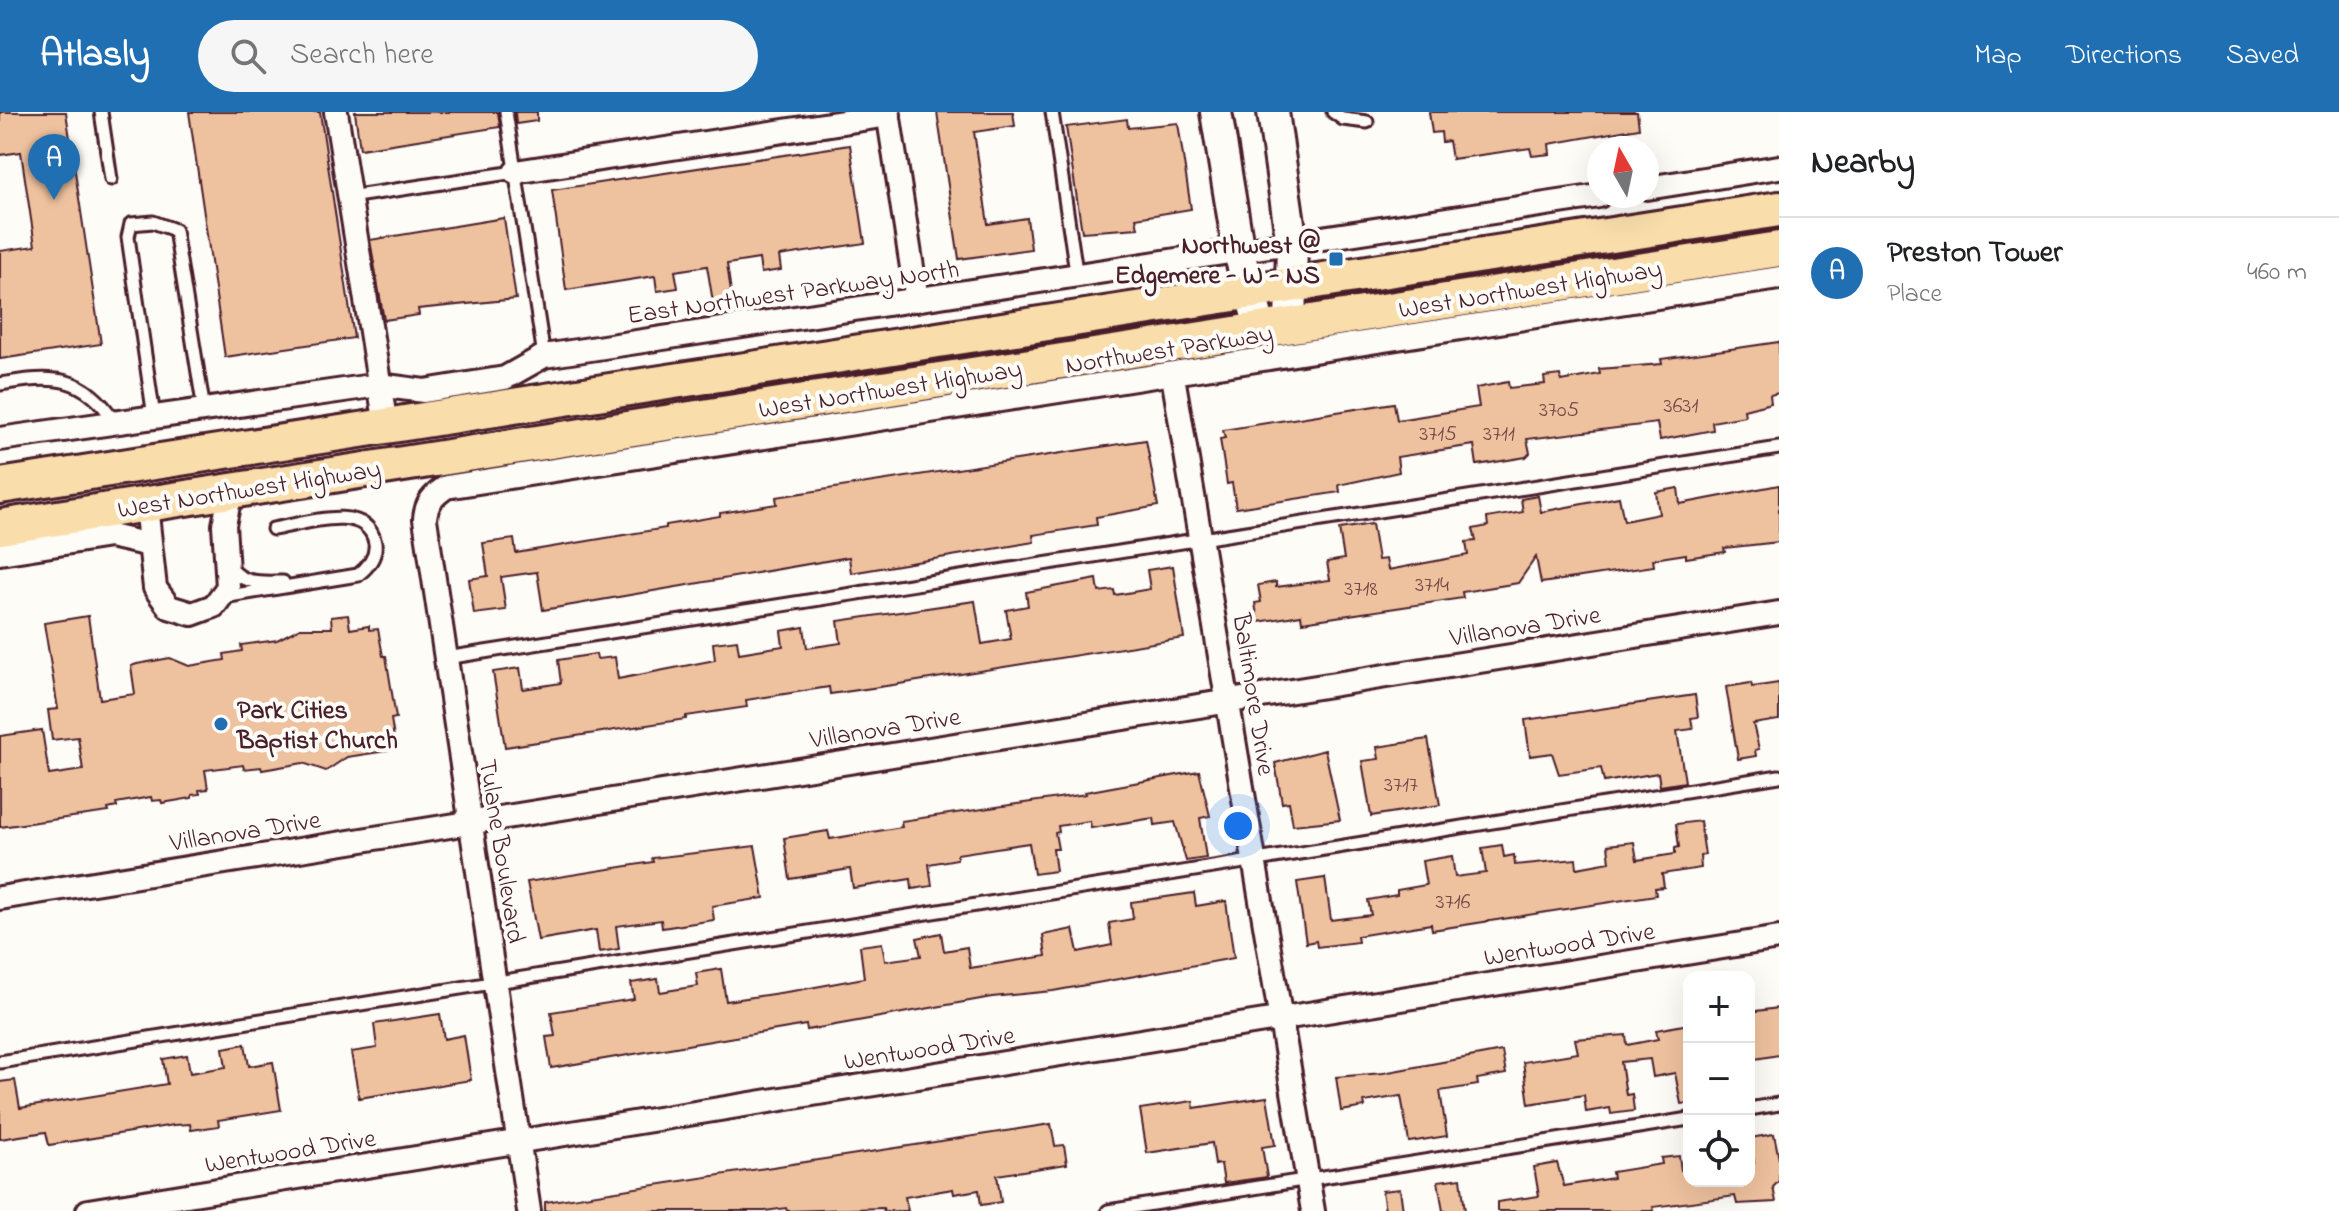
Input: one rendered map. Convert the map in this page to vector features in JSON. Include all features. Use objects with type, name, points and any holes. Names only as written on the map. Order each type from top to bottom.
[{"type":"main road","name":"West Northwest Highway","points":[[0,486],[1779,209]]},
{"type":"main road","name":"West Northwest Highway","points":[[0,527],[1779,249]]},
{"type":"main road","points":[[146,505],[150,488],[162,477],[345,448],[383,427]]},
{"type":"street","points":[[336,112],[383,427]]},
{"type":"street","points":[[1216,112],[1239,253],[1249,292],[1276,328]]},
{"type":"street","points":[[1273,112],[1292,244],[1292,285],[1276,328]]},
{"type":"street","points":[[515,172],[888,114],[917,300]]},
{"type":"street","points":[[1659,186],[1779,167]]},
{"type":"street","name":"East Northwest Parkway North","points":[[0,439],[379,385],[424,391],[505,378],[544,356],[1077,278],[1587,198]]},
{"type":"street","name":"Northwest Parkway","points":[[430,500],[446,487],[1173,376],[1779,278]]},
{"type":"street","name":"Baltimore Drive","points":[[1173,376],[1313,1211]]},
{"type":"street","points":[[146,505],[155,588],[169,607],[180,612],[204,612],[222,597],[228,587],[224,525],[231,491]]},
{"type":"street","name":"Tulane Boulevard","points":[[430,500],[425,519],[529,1211]]},
{"type":"street","points":[[0,553],[110,536],[150,545]]},
{"type":"street","name":"Villanova Drive","points":[[0,898],[1779,613]]},
{"type":"street","name":"Wentwood Drive","points":[[88,1211],[1779,938]]},
{"type":"lane","points":[[101,112],[111,179]]},
{"type":"lane","points":[[506,112],[544,356]]},
{"type":"lane","points":[[1052,112],[1077,278]]},
{"type":"lane","points":[[1333,112],[1343,119],[1367,122]]},
{"type":"lane","points":[[349,197],[515,172]]},
{"type":"lane","points":[[154,417],[128,237],[131,224],[153,222],[175,230],[204,410]]},
{"type":"lane","points":[[0,384],[37,378],[81,386],[99,398],[115,422]]},
{"type":"lane","points":[[446,658],[1779,448]]},
{"type":"lane","points":[[222,597],[358,575],[366,569],[375,552],[375,543],[366,526],[349,518],[273,529]]},
{"type":"lane","points":[[227,563],[237,576],[254,582],[320,582]]},
{"type":"lane","points":[[0,1062],[1779,776]]},
{"type":"lane","points":[[1755,1108],[1779,1104]]},
{"type":"lane","points":[[1108,1211],[1683,1120]]},
{"type":"building","points":[[0,112],[66,112],[101,344],[0,359],[0,251],[35,246],[21,152],[0,155]]},
{"type":"building","points":[[189,112],[320,112],[354,338],[225,357]]},
{"type":"building","points":[[355,112],[498,112],[500,127],[360,149]]},
{"type":"building","points":[[515,112],[537,112],[537,121],[516,124]]},
{"type":"building","points":[[937,112],[1013,112],[1015,126],[974,132],[988,224],[1027,218],[1031,249],[959,259]]},
{"type":"building","points":[[1429,112],[1637,112],[1639,128],[1549,144],[1550,154],[1532,156],[1530,148],[1452,159],[1449,141],[1442,142],[1441,132],[1432,133]]},
{"type":"building","points":[[1127,119],[1128,128],[1178,123],[1191,209],[1136,218],[1138,228],[1082,232],[1066,127]]},
{"type":"building","points":[[850,145],[865,243],[779,256],[781,270],[761,273],[759,259],[727,264],[732,299],[713,302],[707,266],[675,271],[678,288],[657,291],[655,276],[566,290],[552,190]]},
{"type":"building","points":[[504,218],[516,299],[418,309],[419,315],[384,320],[370,240]]},
{"type":"building","points":[[1779,342],[1779,393],[1770,395],[1771,403],[1744,410],[1745,416],[1712,422],[1713,430],[1660,440],[1657,423],[1527,439],[1530,453],[1526,457],[1477,465],[1474,445],[1397,457],[1399,472],[1339,485],[1340,492],[1236,508],[1232,483],[1227,484],[1220,439],[1225,438],[1223,430],[1394,403],[1397,420],[1479,407],[1476,388],[1508,382],[1509,388],[1545,384],[1544,377],[1560,375],[1561,381],[1600,374],[1599,369],[1662,364],[1661,359]]},
{"type":"building","points":[[1146,440],[1158,506],[1096,517],[1097,525],[1033,535],[1034,542],[851,573],[849,557],[543,610],[537,572],[501,577],[506,610],[474,614],[469,579],[488,576],[483,543],[514,539],[516,553],[666,528],[666,525],[720,516],[720,513],[777,504],[776,497]]},
{"type":"building","points":[[1779,485],[1779,542],[1724,548],[1725,552],[1686,558],[1686,554],[1653,559],[1654,566],[1541,583],[1536,557],[1518,583],[1462,592],[1463,598],[1302,622],[1301,615],[1258,622],[1255,603],[1261,602],[1258,585],[1276,582],[1276,587],[1330,580],[1327,562],[1344,559],[1339,529],[1372,524],[1378,560],[1386,559],[1388,570],[1468,555],[1466,542],[1476,541],[1473,529],[1488,526],[1487,518],[1523,512],[1521,499],[1538,496],[1541,512],[1619,497],[1624,521],[1659,514],[1656,492],[1678,488],[1680,504]]},
{"type":"building","points":[[1173,566],[1184,638],[830,694],[829,687],[746,700],[747,707],[686,716],[686,719],[505,747],[493,672],[520,668],[523,689],[561,683],[558,660],[596,654],[597,659],[615,657],[618,679],[715,660],[713,643],[737,640],[739,653],[783,646],[781,631],[804,627],[807,648],[841,643],[838,621],[975,601],[982,644],[1011,639],[1006,610],[1028,606],[1026,592],[1097,579],[1099,592],[1114,590],[1115,595],[1150,589],[1147,570]]},
{"type":"building","name":"Park Cities Baptist Church","points":[[348,615],[350,629],[369,626],[369,630],[378,629],[383,656],[386,656],[396,718],[391,719],[395,744],[386,746],[387,751],[347,757],[326,771],[303,763],[262,770],[261,767],[244,769],[243,765],[205,770],[208,789],[199,790],[200,794],[192,795],[192,798],[162,803],[161,800],[152,801],[151,797],[116,803],[117,807],[108,809],[109,812],[0,827],[0,736],[42,730],[49,775],[83,770],[78,737],[52,740],[48,710],[58,709],[44,623],[88,616],[100,699],[135,694],[131,666],[170,658],[189,666],[225,660],[224,654],[242,651],[241,645],[277,640],[300,628],[332,628],[331,617]]},
{"type":"building","points":[[1751,683],[1752,687],[1779,683],[1779,720],[1753,724],[1759,749],[1755,750],[1756,756],[1738,759],[1726,687]]},
{"type":"building","points":[[1695,695],[1698,717],[1691,718],[1693,729],[1677,731],[1685,782],[1660,786],[1658,773],[1604,782],[1601,768],[1559,774],[1552,753],[1530,756],[1525,720]]},
{"type":"building","points":[[1428,739],[1440,805],[1371,816],[1362,761],[1379,759],[1377,747]]},
{"type":"building","points":[[1325,750],[1340,820],[1293,825],[1289,802],[1282,803],[1275,763]]},
{"type":"building","points":[[1199,771],[1210,816],[1200,818],[1206,858],[1186,861],[1175,822],[1155,825],[1154,818],[1091,828],[1090,821],[1058,826],[1059,832],[1055,833],[1058,849],[1053,849],[1056,871],[1034,874],[1029,843],[957,854],[957,859],[929,864],[932,886],[912,889],[911,879],[853,888],[850,869],[790,879],[784,838],[828,831],[830,839],[902,827],[901,821],[1086,794]]},
{"type":"building","points":[[1700,821],[1705,855],[1700,856],[1701,868],[1662,874],[1664,887],[1655,888],[1656,895],[1432,930],[1431,924],[1357,936],[1358,942],[1317,947],[1316,941],[1306,943],[1297,882],[1325,878],[1331,920],[1371,915],[1368,900],[1397,895],[1397,890],[1426,885],[1422,861],[1452,856],[1455,877],[1486,873],[1482,848],[1502,845],[1504,857],[1514,855],[1515,865],[1576,859],[1577,868],[1610,862],[1608,845],[1634,842],[1637,860],[1675,854],[1675,848],[1679,847],[1676,824]]},
{"type":"building","points":[[755,846],[764,898],[712,906],[714,920],[662,928],[661,920],[616,926],[619,949],[599,952],[596,930],[538,940],[527,882],[653,862],[652,858]]},
{"type":"building","points":[[1194,893],[1196,906],[1226,901],[1234,958],[1053,991],[992,997],[807,1030],[806,1025],[551,1068],[546,1037],[555,1036],[551,1012],[634,999],[631,983],[658,979],[660,992],[698,986],[696,973],[721,969],[726,1001],[799,990],[864,978],[860,946],[882,943],[885,961],[921,956],[917,938],[941,933],[944,951],[967,947],[970,968],[1046,956],[1043,935],[1073,929],[1078,952],[1112,945],[1109,923],[1133,919],[1131,902]]},
{"type":"building","points":[[1779,1008],[1779,1055],[1755,1059],[1755,1011]]},
{"type":"building","points":[[440,1014],[444,1039],[464,1035],[471,1080],[359,1098],[351,1052],[377,1048],[374,1024]]},
{"type":"building","points":[[1683,1025],[1683,1104],[1675,1073],[1653,1077],[1650,1059],[1621,1062],[1626,1095],[1632,1094],[1634,1111],[1611,1114],[1610,1108],[1586,1112],[1584,1095],[1529,1104],[1523,1062],[1578,1053],[1575,1039],[1626,1035],[1627,1045],[1658,1039],[1656,1030]]},
{"type":"building","points":[[245,1044],[249,1066],[273,1062],[281,1110],[218,1120],[219,1126],[191,1130],[190,1124],[174,1125],[49,1145],[46,1132],[0,1139],[0,1082],[15,1080],[20,1108],[167,1084],[163,1059],[187,1055],[190,1073],[226,1067],[223,1048]]},
{"type":"building","points":[[1502,1051],[1506,1074],[1477,1079],[1478,1085],[1440,1091],[1447,1136],[1409,1142],[1401,1096],[1364,1102],[1365,1107],[1341,1111],[1336,1077],[1383,1073]]},
{"type":"building","points":[[1267,1097],[1275,1145],[1262,1147],[1267,1177],[1224,1183],[1221,1164],[1215,1165],[1212,1143],[1147,1153],[1140,1109],[1193,1101],[1194,1108]]},
{"type":"building","points":[[1051,1124],[1055,1146],[1064,1145],[1067,1164],[997,1175],[1001,1202],[981,1205],[979,1190],[954,1194],[953,1189],[905,1197],[908,1211],[884,1211],[883,1208],[787,1211],[786,1208],[765,1211],[545,1211],[545,1202]]},
{"type":"building","points":[[1774,1134],[1779,1159],[1779,1181],[1773,1187],[1776,1202],[1737,1204],[1735,1196],[1653,1207],[1654,1211],[1497,1211],[1497,1202],[1539,1196],[1534,1167],[1557,1163],[1564,1186],[1613,1178],[1612,1172],[1662,1164],[1661,1158],[1679,1156],[1683,1187],[1755,1187],[1755,1137]]},
{"type":"building","points":[[1461,1178],[1465,1211],[1443,1211],[1438,1181]]},
{"type":"building","points":[[1400,1189],[1403,1211],[1385,1211],[1382,1191]]},
{"type":"place","name":"Preston Tower","points":[[54,200]]},
{"type":"place","name":"Northwest @ Edgemere - W - NS","points":[[1336,259]]},
{"type":"place","name":"Park Cities Baptist Church","points":[[221,724]]}]
